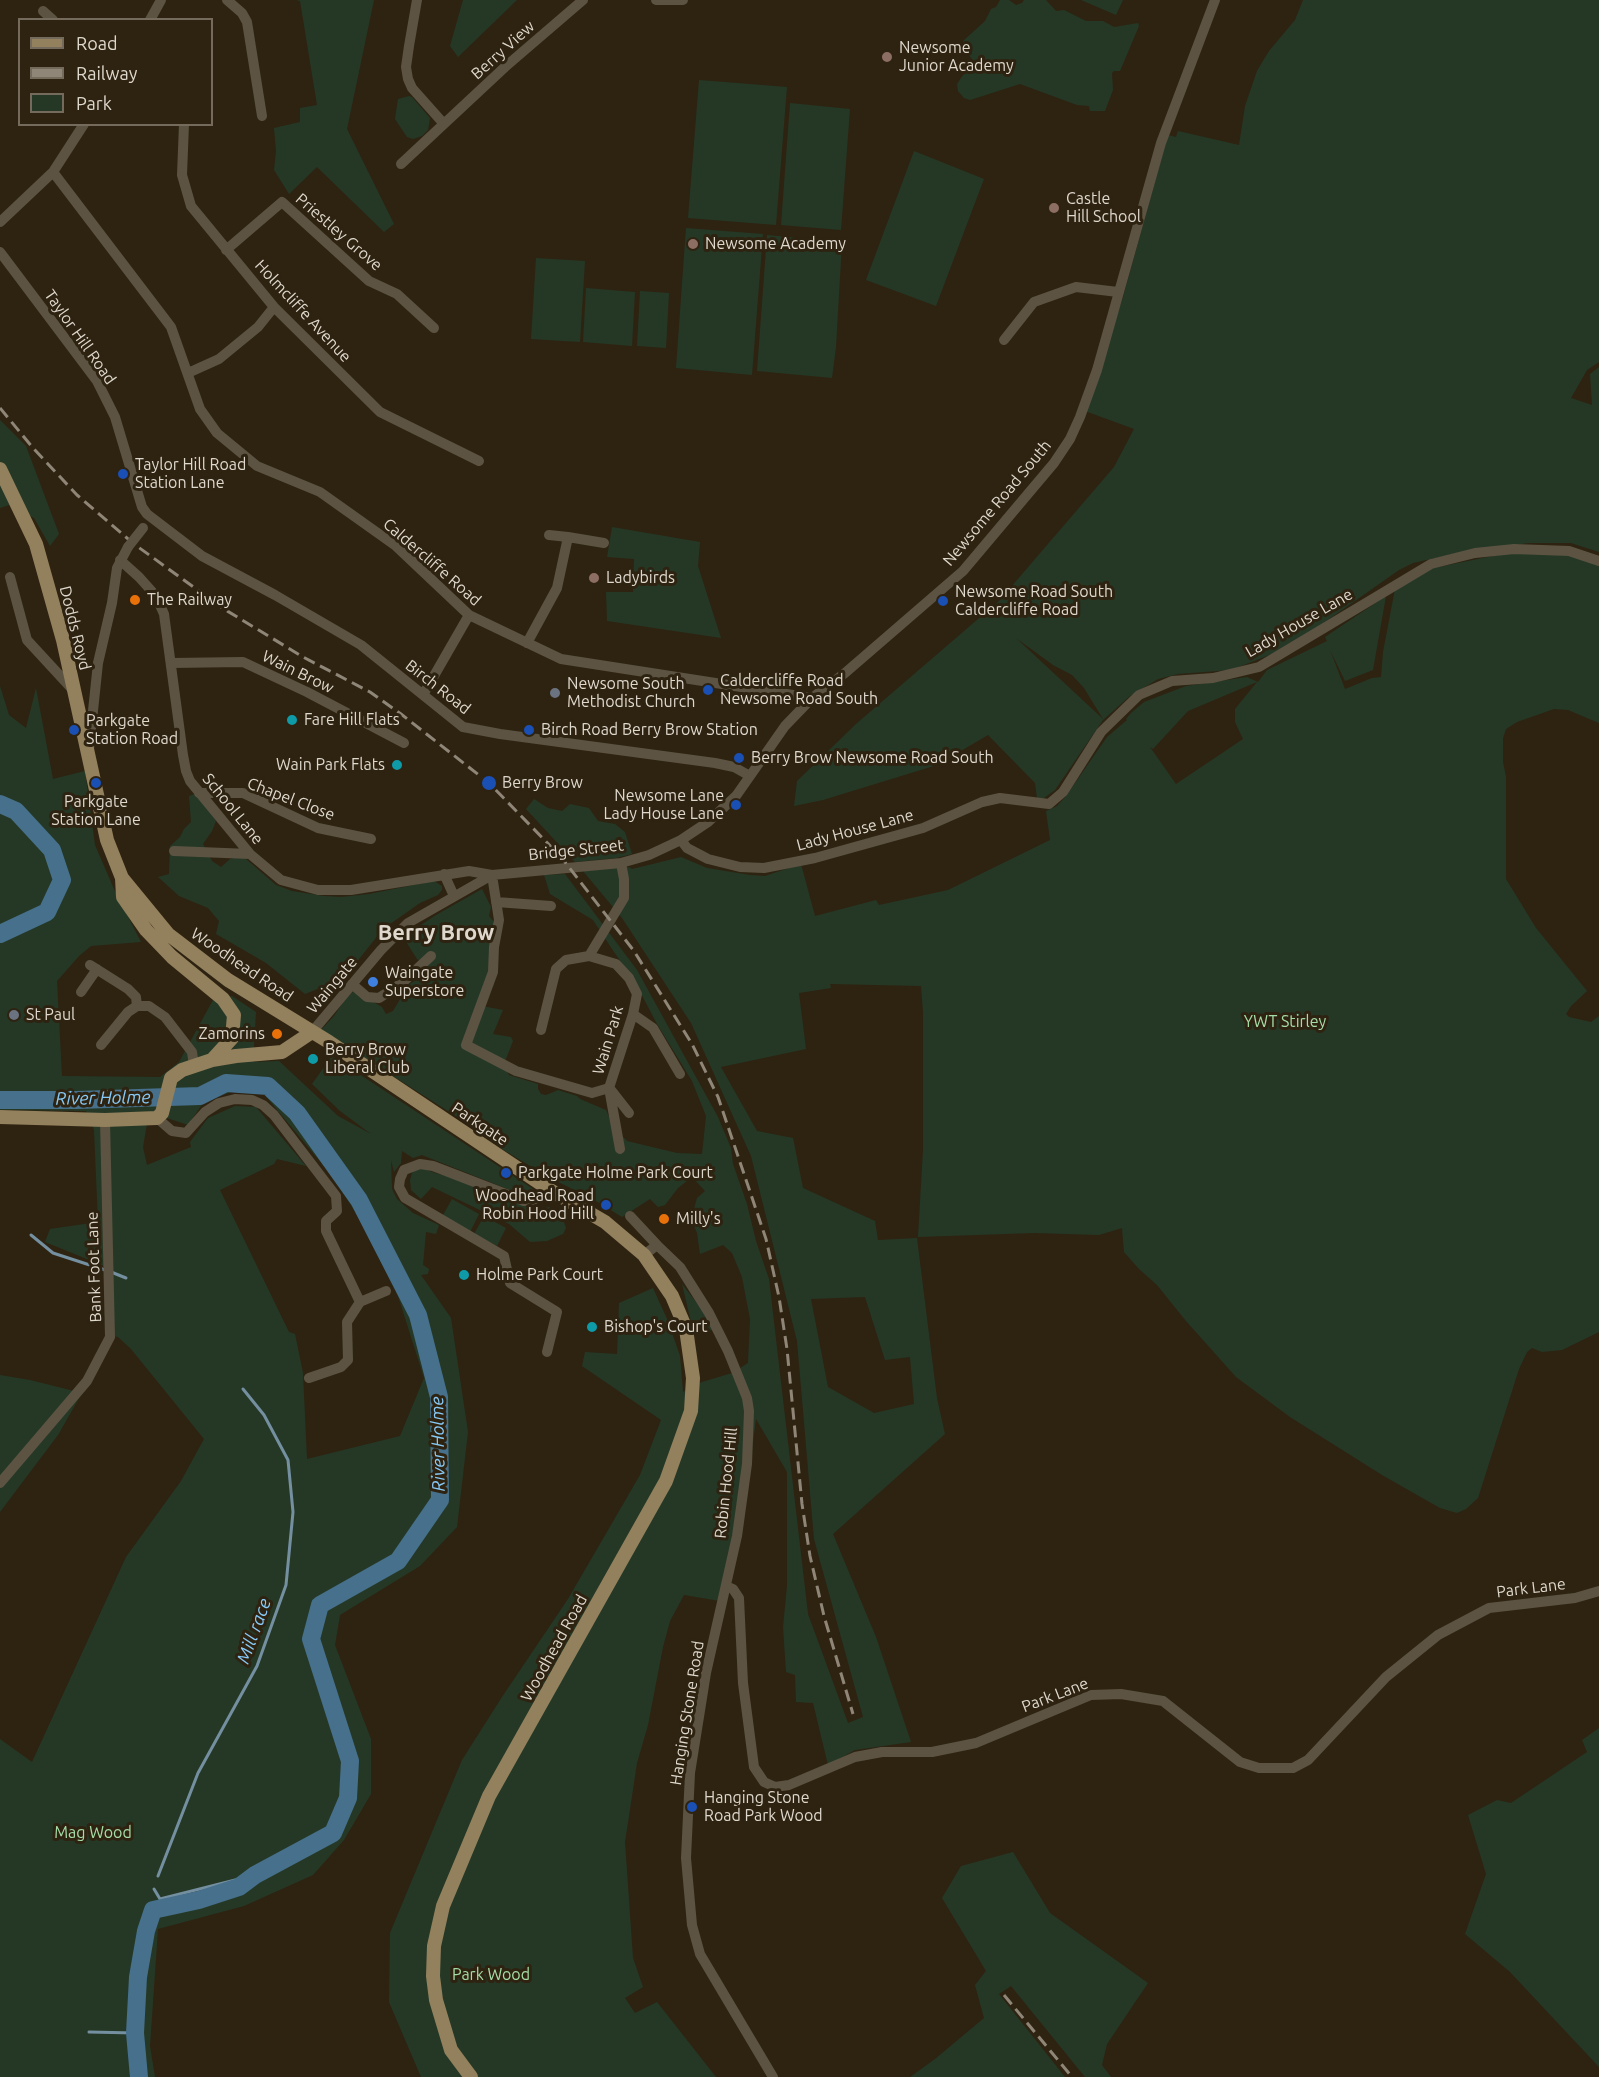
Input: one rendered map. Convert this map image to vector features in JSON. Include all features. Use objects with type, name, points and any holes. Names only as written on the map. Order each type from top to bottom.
[{"type":"main road","name":"Dodds Royd","points":[[0,469],[36,544],[74,691],[88,758]]},
{"type":"main road","name":"Woodhead Road","points":[[88,758],[107,840],[122,878],[168,934],[228,980],[312,1032]]},
{"type":"main road","points":[[122,878],[123,897],[146,930],[172,957],[223,999],[234,1015],[232,1038],[212,1060]]},
{"type":"main road","points":[[0,1118],[105,1120],[160,1113],[168,1085],[175,1074],[212,1060],[236,1056],[286,1055],[312,1032]]},
{"type":"main road","name":"Parkgate","points":[[312,1032],[550,1190],[605,1222],[630,1243]]},
{"type":"main road","name":"Woodhead Road","points":[[471,2077],[451,2050],[436,2000],[434,1946],[443,1906],[489,1796],[656,1502],[691,1411],[693,1378],[686,1329],[672,1296],[644,1256],[630,1243]]},
{"type":"street","points":[[151,18],[161,0]]},
{"type":"street","points":[[227,0],[242,13],[247,22],[262,116]]},
{"type":"street","points":[[417,0],[406,67],[408,79],[412,88],[444,124]]},
{"type":"street","name":"Berry View","points":[[401,164],[506,66],[583,0]]},
{"type":"street","points":[[656,0],[683,0]]},
{"type":"street","name":"Newsome Road South","points":[[722,809],[736,796],[786,726],[812,698],[846,673],[963,571],[1054,464],[1070,439],[1096,370],[1161,143],[1215,0]]},
{"type":"street","points":[[43,11],[51,18]]},
{"type":"street","points":[[0,222],[52,172],[83,126]]},
{"type":"street","name":"Holmcliffe Avenue","points":[[184,126],[182,175],[190,206],[274,307],[380,412],[479,461]]},
{"type":"street","name":"Caldercliffe Road","points":[[52,172],[171,327],[200,410],[217,433],[257,466],[320,492],[396,546],[469,615],[561,659],[812,698]]},
{"type":"street","name":"Priestley Grove","points":[[226,250],[282,202],[369,281],[397,294],[434,328]]},
{"type":"street","name":"Taylor Hill Road","points":[[0,252],[97,381],[114,417],[139,500],[147,514]]},
{"type":"street","points":[[1005,333],[1034,302],[1076,287],[1118,292]]},
{"type":"street","points":[[188,373],[219,359],[258,327],[274,307]]},
{"type":"street","points":[[88,758],[98,663],[120,560],[143,528],[147,514]]},
{"type":"street","name":"Birch Road","points":[[147,514],[202,556],[361,645],[463,727],[715,763],[734,767],[750,776]]},
{"type":"street","points":[[549,535],[604,543]]},
{"type":"street","points":[[527,644],[557,588],[568,537]]},
{"type":"street","name":"Lady House Lane","points":[[681,840],[687,848],[708,859],[740,867],[764,868],[815,858],[923,828],[982,802],[1000,798],[1049,804],[1063,792],[1101,732],[1138,695],[1172,681],[1213,678],[1259,667],[1431,564],[1475,553],[1514,549],[1569,551],[1599,561]]},
{"type":"street","name":"School Lane","points":[[120,560],[156,596],[164,614],[186,771],[190,781],[250,854],[281,880],[318,890],[351,890],[469,871],[492,875]]},
{"type":"street","points":[[10,577],[27,640],[74,691]]},
{"type":"street","points":[[423,694],[469,615]]},
{"type":"street","name":"Wain Brow","points":[[172,663],[243,662],[307,692],[404,743]]},
{"type":"street","name":"Chapel Close","points":[[199,793],[243,793],[318,828],[371,839]]},
{"type":"street","name":"Bridge Street","points":[[492,875],[621,863],[649,855],[681,840],[708,822],[722,809]]},
{"type":"street","points":[[174,851],[250,854]]},
{"type":"street","points":[[541,1030],[556,969],[566,960],[589,956],[624,898],[621,863]]},
{"type":"street","points":[[444,874],[454,896]]},
{"type":"street","points":[[492,875],[499,920],[494,947],[494,972],[466,1045],[516,1071],[592,1092],[609,1088]]},
{"type":"street","name":"Waingate","points":[[312,1032],[408,923],[492,875]]},
{"type":"street","points":[[496,902],[551,906]]},
{"type":"street","points":[[352,984],[367,997],[379,998],[402,983],[431,956]]},
{"type":"street","name":"Wain Park","points":[[589,956],[616,964],[628,978],[637,994],[633,1014],[609,1088]]},
{"type":"street","points":[[81,992],[93,967],[128,989],[136,997],[137,1006]]},
{"type":"street","points":[[101,1045],[128,1012],[137,1006],[149,1006],[165,1017],[192,1052],[194,1066]]},
{"type":"street","points":[[633,1014],[653,1028],[681,1074]]},
{"type":"street","points":[[609,1088],[629,1113]]},
{"type":"street","points":[[609,1088],[620,1149]]},
{"type":"street","points":[[160,1113],[172,1131],[186,1133],[206,1112],[219,1103],[252,1100],[263,1105],[274,1115],[336,1196],[337,1211],[326,1221],[326,1231],[360,1302]]},
{"type":"street","name":"Bank Foot Lane","points":[[0,1484],[87,1381],[110,1337],[105,1120]]},
{"type":"street","points":[[547,1352],[557,1312],[510,1283],[504,1257],[405,1198],[399,1187],[404,1170],[420,1164],[434,1166],[524,1202],[538,1199],[550,1190]]},
{"type":"street","name":"Robin Hood Hill","points":[[630,1216],[680,1267],[709,1313],[728,1351],[747,1398],[749,1411],[747,1464],[737,1536],[726,1586]]},
{"type":"street","points":[[644,1256],[657,1245]]},
{"type":"street","points":[[309,1378],[342,1367],[348,1360],[347,1322],[360,1302],[386,1291]]},
{"type":"street","name":"Park Lane","points":[[726,1586],[734,1590],[739,1598],[743,1683],[754,1767],[764,1782],[775,1786],[789,1785],[855,1757],[882,1752],[932,1752],[976,1743],[1091,1695],[1122,1694],[1163,1701],[1240,1762],[1259,1768],[1293,1768],[1308,1760],[1386,1677],[1438,1635],[1490,1608],[1575,1598],[1599,1591]]},
{"type":"street","name":"Hanging Stone Road","points":[[726,1586],[706,1673],[690,1773],[686,1858],[692,1925],[700,1954],[773,2077]]},
{"type":"green space","points":[[296,0],[374,0],[347,129],[394,224],[384,232],[317,167],[289,194],[274,170],[276,151],[274,128],[300,122],[300,108],[317,105],[300,1]]},
{"type":"green space","points":[[463,0],[517,0],[458,57],[450,46]]},
{"type":"green space","points":[[1000,0],[1009,0],[1016,5],[1024,0],[1046,0],[1056,11],[1064,10],[1086,21],[1103,21],[1114,27],[1138,23],[1139,26],[1120,71],[1112,73],[1113,90],[1105,111],[1090,111],[1089,106],[1077,105],[1020,84],[970,100],[964,98],[958,91],[957,84],[963,75],[975,68],[974,62],[963,47],[963,41],[985,21],[991,9],[996,7]]},
{"type":"green space","points":[[1081,0],[1123,0],[1116,15]]},
{"type":"green space","points":[[1303,0],[1599,0],[1599,362],[1587,370],[1571,398],[1592,405],[1590,374],[1599,367],[1599,552],[1571,543],[1529,543],[1467,551],[1413,563],[1399,570],[1315,629],[1277,652],[1231,670],[1178,674],[1158,679],[1130,696],[1103,720],[1055,790],[1044,798],[1037,798],[1035,783],[988,735],[937,765],[823,800],[794,806],[797,781],[856,724],[999,601],[1114,467],[1134,429],[1085,411],[1123,297],[1168,135],[1176,137],[1178,131],[1239,145],[1245,106],[1257,71],[1269,51],[1295,20]],"holes":[[[1016,638],[1053,665],[1072,675],[1084,688],[1103,719]]]},
{"type":"green space","points":[[699,80],[787,87],[776,225],[688,218]]},
{"type":"green space","points":[[409,96],[430,118],[428,130],[422,136],[413,139],[407,137],[395,119],[398,99]]},
{"type":"green space","points":[[790,103],[850,109],[841,230],[781,225]]},
{"type":"green space","points":[[914,151],[984,179],[936,306],[866,280]]},
{"type":"green space","points":[[686,228],[763,234],[752,375],[676,368]]},
{"type":"green space","points":[[767,235],[842,242],[832,378],[757,371]]},
{"type":"green space","points":[[536,258],[585,261],[580,342],[531,339]]},
{"type":"green space","points":[[586,288],[635,292],[632,346],[583,342]]},
{"type":"green space","points":[[640,291],[669,293],[666,348],[637,346]]},
{"type":"green space","points":[[0,420],[26,446],[59,534],[50,546],[34,518],[9,505],[0,508]]},
{"type":"green space","points":[[612,527],[700,542],[698,566],[721,638],[607,621],[606,592],[633,592],[634,559],[607,557]]},
{"type":"green space","name":"YWT Stirley","points":[[1508,553],[1560,554],[1578,557],[1599,565],[1599,723],[1568,710],[1554,709],[1517,722],[1506,729],[1503,738],[1503,762],[1506,777],[1506,879],[1536,928],[1587,991],[1566,1014],[1569,1017],[1591,1022],[1599,1016],[1599,1332],[1562,1350],[1542,1352],[1532,1348],[1527,1352],[1519,1369],[1478,1498],[1466,1509],[1457,1513],[1440,1508],[1382,1475],[1290,1417],[1236,1377],[1157,1285],[1124,1252],[1122,1228],[1099,1235],[1034,1233],[918,1237],[923,1150],[921,986],[830,984],[831,988],[799,993],[806,1049],[721,1067],[757,1131],[793,1138],[803,1188],[875,1221],[878,1240],[917,1238],[937,1398],[945,1434],[833,1534],[876,1637],[911,1742],[855,1750],[828,1765],[813,1703],[796,1702],[795,1675],[786,1672],[783,1627],[787,1586],[787,1472],[756,1419],[741,1538],[726,1602],[684,1595],[670,1621],[648,1725],[637,1763],[625,1842],[633,1958],[643,1987],[625,1998],[635,2013],[657,2002],[716,2077],[421,2077],[389,2002],[390,1933],[462,1760],[568,1599],[640,1475],[661,1420],[582,1366],[585,1352],[617,1354],[619,1303],[653,1288],[680,1356],[683,1392],[702,1382],[732,1373],[748,1363],[750,1319],[742,1277],[732,1253],[723,1245],[700,1254],[697,1233],[690,1216],[697,1198],[705,1191],[692,1177],[678,1188],[665,1205],[658,1207],[650,1199],[622,1217],[502,1149],[487,1136],[321,1030],[354,991],[382,1007],[386,1014],[393,1011],[409,984],[428,974],[431,969],[417,959],[403,937],[482,889],[491,907],[489,916],[494,922],[490,968],[477,1005],[503,1010],[493,1034],[511,1037],[513,1041],[504,1064],[509,1075],[538,1084],[541,1094],[546,1095],[558,1090],[606,1110],[614,1127],[627,1141],[677,1153],[702,1154],[706,1116],[692,1081],[657,1024],[635,982],[593,920],[550,894],[544,875],[565,874],[637,970],[718,1117],[731,1148],[733,1164],[769,1279],[808,1614],[848,1723],[863,1717],[814,1539],[797,1341],[751,1156],[691,1023],[622,918],[583,871],[629,867],[632,869],[681,857],[707,868],[765,876],[801,864],[815,916],[876,900],[879,905],[948,890],[1050,840],[1046,811],[1057,806],[1066,796],[1107,737],[1144,702],[1186,686],[1247,677],[1258,682],[1267,670],[1327,641],[1325,637],[1386,596],[1373,670],[1345,681],[1330,650],[1345,689],[1372,678],[1381,677],[1383,652],[1395,589],[1433,568]],"holes":[[[1257,682],[1235,709],[1235,722],[1243,739],[1176,784],[1150,747],[1153,749],[1188,711]],[[865,1297],[885,1360],[910,1357],[914,1404],[874,1413],[828,1387],[811,1299]]]},
{"type":"green space","name":"Mag Wood","points":[[0,686],[9,715],[26,728],[36,688],[53,779],[85,771],[95,845],[141,942],[91,946],[57,981],[62,1076],[160,1077],[179,1062],[213,1000],[232,996],[256,1012],[253,1062],[279,1061],[338,1116],[371,1134],[340,1111],[312,1084],[332,1056],[536,1191],[525,1196],[422,1155],[413,1158],[402,1151],[401,1163],[394,1172],[391,1160],[392,1189],[397,1199],[413,1213],[439,1225],[436,1234],[426,1232],[423,1265],[429,1269],[428,1274],[421,1275],[451,1318],[468,1432],[457,1527],[420,1566],[340,1615],[335,1645],[371,1739],[371,1794],[344,1840],[313,1875],[244,1906],[158,1929],[150,2046],[155,2077],[0,2077],[0,1739],[32,1762],[126,1557],[181,1481],[204,1439],[131,1349],[118,1337],[107,1335],[104,1266],[45,1242],[50,1229],[98,1222],[94,1130],[86,1111],[0,1110]],"holes":[[[233,1091],[263,1093],[333,1177],[357,1215],[398,1296],[424,1378],[400,1436],[307,1459],[303,1373],[295,1334],[289,1332],[220,1190],[274,1164],[277,1159],[306,1166],[256,1107],[235,1106],[208,1118],[190,1142],[191,1147],[147,1165],[143,1147],[149,1112],[188,1125],[203,1103]]]},
{"type":"green space","points":[[197,793],[216,821],[203,844],[212,861],[221,867],[230,859],[240,856],[276,885],[292,891],[324,896],[369,894],[434,881],[442,886],[442,890],[438,895],[420,903],[383,929],[335,989],[320,988],[305,994],[266,963],[216,934],[219,921],[208,908],[179,896],[158,877],[169,874],[170,846],[191,822],[189,796]]},
{"type":"green space","points":[[534,799],[548,808],[562,811],[570,804],[589,808],[598,821],[615,824],[625,832],[632,854],[575,862],[526,809]]},
{"type":"green space","points":[[422,1168],[450,1176],[535,1210],[549,1207],[561,1214],[566,1228],[563,1234],[547,1241],[530,1242],[509,1224],[432,1187],[421,1199],[411,1190],[410,1180],[413,1170]]},
{"type":"green space","points":[[452,1199],[479,1214],[470,1232],[442,1217]]},
{"type":"green space","points":[[484,1216],[506,1228],[497,1246],[474,1234]]},
{"type":"green space","points":[[682,1284],[707,1316],[712,1330],[694,1334]]},
{"type":"green space","points":[[0,1375],[82,1393],[58,1435],[0,1512]]},
{"type":"green space","points":[[1599,1728],[1599,2067],[1510,1972],[1465,1934],[1486,1874],[1468,1815],[1497,1800],[1511,1803],[1587,1752],[1582,1740]]},
{"type":"green space","points":[[1013,1852],[1050,1913],[1148,1983],[1107,2044],[1102,2065],[1111,2077],[1085,2077],[1011,1986],[999,1994],[1065,2077],[910,2077],[984,2018],[975,1985],[986,1971],[942,1898],[961,1866]]},
{"type":"waterway","name":"River Holme","points":[[0,804],[16,811],[52,850],[62,880],[47,912],[0,934]]},
{"type":"waterway","name":"River Holme","points":[[0,1100],[200,1096],[226,1083],[268,1086],[297,1113],[359,1200],[418,1315],[439,1397],[440,1500],[398,1561],[320,1605],[311,1639],[350,1761],[348,1798],[333,1833],[255,1875],[239,1887],[199,1900],[153,1910],[146,1931],[138,1977],[135,2033],[139,2077]]},
{"type":"waterway","name":"Mill race","points":[[31,1235],[53,1253],[105,1270]]},
{"type":"waterway","name":"Mill race","points":[[111,1272],[126,1278]]},
{"type":"waterway","name":"Mill race","points":[[158,1876],[198,1773],[257,1666],[286,1585],[293,1512],[288,1460],[264,1415],[243,1389]]},
{"type":"waterway","name":"Mill race","points":[[154,1889],[160,1899],[255,1875]]},
{"type":"waterway","points":[[89,2032],[135,2033]]},
{"type":"railway","points":[[0,408],[77,495],[134,544],[224,609],[303,657],[370,692],[489,783],[561,857],[634,951],[692,1044],[718,1097],[766,1239],[779,1297],[787,1349],[802,1504],[810,1556],[824,1616],[853,1714]]},
{"type":"railway","points":[[1004,1995],[1072,2077]]},
{"type":"place","name":"Newsome Junior Academy","points":[[887,57]]},
{"type":"place","name":"Castle Hill School","points":[[1054,208]]},
{"type":"place","name":"Newsome Academy","points":[[693,244]]},
{"type":"place","name":"Taylor Hill Road Station Lane","points":[[123,474]]},
{"type":"place","name":"Ladybirds","points":[[594,578]]},
{"type":"place","name":"The Railway","points":[[135,600]]},
{"type":"place","name":"Newsome Road South Caldercliffe Road","points":[[943,601]]},
{"type":"place","name":"Caldercliffe Road Newsome Road South","points":[[708,690]]},
{"type":"place","name":"Newsome South Methodist Church","points":[[555,693]]},
{"type":"place","name":"Fare Hill Flats","points":[[292,720]]},
{"type":"place","name":"Parkgate Station Road","points":[[74,730]]},
{"type":"place","name":"Birch Road Berry Brow Station","points":[[529,730]]},
{"type":"place","name":"Berry Brow Newsome Road South","points":[[739,758]]},
{"type":"place","name":"Wain Park Flats","points":[[397,765]]},
{"type":"place","name":"Parkgate Station Lane","points":[[96,783]]},
{"type":"place","name":"Berry Brow","points":[[489,783]]},
{"type":"place","name":"Newsome Lane Lady House Lane","points":[[736,805]]},
{"type":"place","name":"Waingate Superstore","points":[[373,982]]},
{"type":"place","name":"St Paul","points":[[14,1015]]},
{"type":"place","name":"Zamorins","points":[[277,1034]]},
{"type":"place","name":"Berry Brow Liberal Club","points":[[313,1059]]},
{"type":"place","name":"Parkgate Holme Park Court","points":[[506,1173]]},
{"type":"place","name":"Woodhead Road Robin Hood Hill","points":[[606,1205]]},
{"type":"place","name":"Milly's","points":[[664,1219]]},
{"type":"place","name":"Holme Park Court","points":[[464,1275]]},
{"type":"place","name":"Bishop's Court","points":[[592,1327]]},
{"type":"place","name":"Hanging Stone Road Park Wood","points":[[692,1807]]},
{"type":"district","name":"Berry Brow","points":[[436,933]]},
{"type":"park label","name":"Park Wood","points":[[491,1975]]}]
